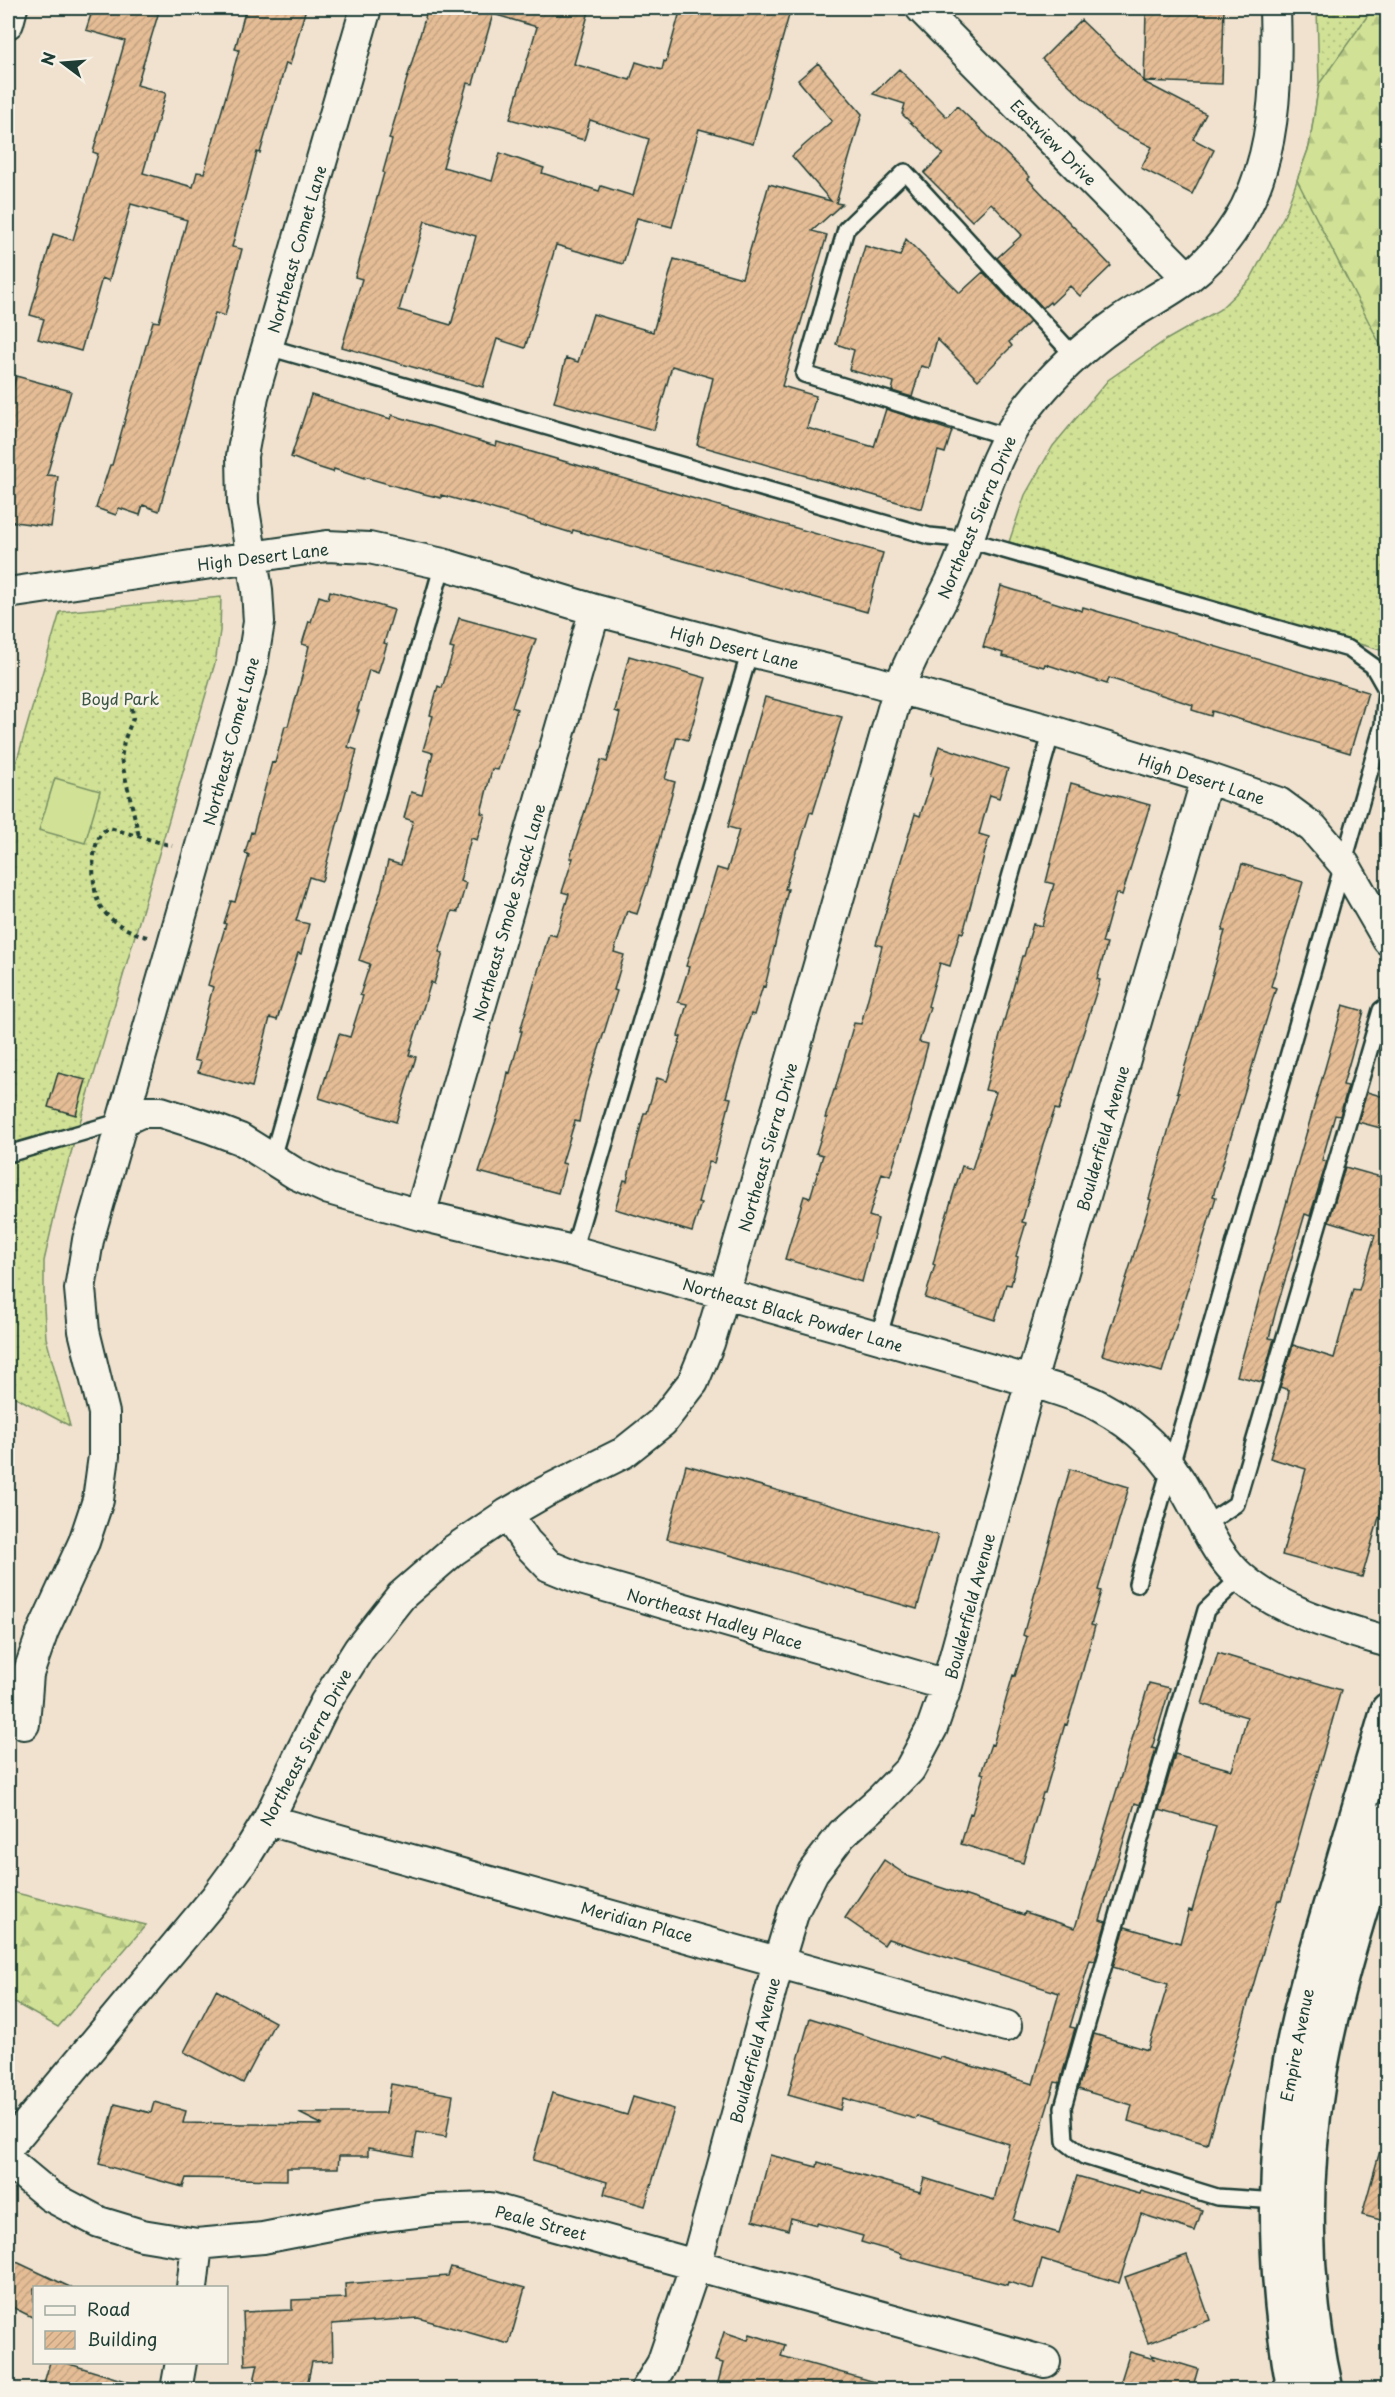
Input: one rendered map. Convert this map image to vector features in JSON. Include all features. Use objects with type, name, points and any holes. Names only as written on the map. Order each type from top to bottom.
[{"type":"highway","name":"Empire Avenue","points":[[1294,2390],[1277,2265],[1277,2201],[1286,2093],[1300,2011],[1388,1710]]},
{"type":"highway","name":"Empire Avenue","points":[[1326,2390],[1309,2264],[1309,2182],[1314,2112],[1319,2077],[1335,2006],[1388,1818]]},
{"type":"street","points":[[8,23],[12,8]]},
{"type":"street","name":"Northeast Comet Lane","points":[[24,1724],[28,1674],[43,1631],[84,1542],[98,1500],[104,1456],[104,1413],[84,1331],[80,1290],[88,1240],[251,671],[259,622],[257,590],[243,504],[242,456],[253,396],[366,8]]},
{"type":"street","name":"Eastview Drive","points":[[921,8],[1188,278]]},
{"type":"street","name":"Northeast Sierra Drive","points":[[8,2147],[216,1897],[244,1858],[268,1820],[325,1703],[359,1649],[401,1596],[454,1550],[507,1514],[623,1453],[662,1422],[693,1382],[710,1343],[899,688],[910,658],[944,595],[969,540],[988,482],[1008,437],[1026,409],[1050,380],[1115,324],[1188,278],[1219,250],[1242,218],[1262,167],[1273,106],[1276,63],[1275,8]]},
{"type":"street","name":"High Desert Lane","points":[[8,593],[252,555],[327,546],[369,548],[442,564],[595,610],[899,688],[1053,731],[1279,802],[1313,828],[1344,864],[1388,940]]},
{"type":"street","name":"Northeast Smoke Stack Lane","points":[[420,1215],[595,610]]},
{"type":"street","name":"Boulderfield Avenue","points":[[646,2390],[662,2364],[696,2264],[794,1910],[813,1872],[842,1834],[910,1769],[932,1728],[947,1685],[1031,1381],[1207,778]]},
{"type":"street","name":"Northeast Black Powder Lane","points":[[122,1121],[141,1112],[161,1112],[240,1139],[296,1174],[329,1189],[420,1215],[573,1251],[1031,1381],[1098,1405],[1137,1430],[1172,1467],[1203,1526],[1241,1577],[1270,1599],[1300,1612],[1388,1642]]},
{"type":"street","name":"Northeast Hadley Place","points":[[507,1514],[526,1542],[549,1566],[581,1579],[947,1685]]},
{"type":"street","name":"Meridian Place","points":[[268,1820],[779,1960],[1006,2026]]},
{"type":"street","name":"Peale Street","points":[[8,2161],[50,2196],[99,2222],[142,2235],[197,2244],[263,2238],[366,2218],[432,2210],[490,2208],[1045,2362]]},
{"type":"street","points":[[192,2286],[197,2244]]},
{"type":"street","points":[[176,2390],[182,2364]]},
{"type":"lane","points":[[1008,437],[804,374],[846,229],[905,172],[1075,357]]},
{"type":"lane","points":[[268,347],[929,536],[969,540],[1349,649],[1373,666],[1386,689],[1383,725],[1137,1584]]},
{"type":"lane","points":[[272,1158],[442,564]]},
{"type":"lane","points":[[573,1251],[750,651]]},
{"type":"lane","points":[[878,1339],[1053,731]]},
{"type":"lane","points":[[1203,1526],[1236,1504],[1381,1010],[1388,1005]]},
{"type":"lane","points":[[8,1154],[122,1121]]},
{"type":"lane","points":[[1241,1577],[1206,1610],[1063,2107],[1065,2141],[1084,2156],[1217,2197],[1277,2201]]},
{"type":"path","points":[[132,708],[133,718],[124,741],[121,759],[139,836]]},
{"type":"path","points":[[173,945],[123,928],[110,918],[99,904],[95,890],[96,843],[99,834],[105,828],[110,828],[199,854]]},
{"type":"path","points":[[8,1236],[10,1241],[8,1267]]},
{"type":"green space","points":[[1317,8],[1387,8],[1387,652],[1009,542],[1025,495],[1053,446],[1108,380],[1166,340],[1219,310],[1250,280],[1285,214],[1309,147],[1319,84]]},
{"type":"green space","points":[[1373,8],[1388,8],[1387,358],[1297,180],[1309,147],[1319,84]]},
{"type":"green space","name":"Boyd Park","points":[[221,597],[220,631],[215,663],[61,1187],[44,1261],[46,1338],[70,1426],[8,1393],[8,791],[60,612]]},
{"type":"green space","points":[[55,778],[100,791],[85,843],[39,830]]},
{"type":"green space","points":[[8,1891],[146,1925],[58,2027],[8,1999]]},
{"type":"building","points":[[93,8],[160,8],[137,85],[166,93],[143,173],[193,187],[197,172],[204,173],[239,50],[235,49],[246,8],[306,8],[290,65],[286,63],[260,153],[257,152],[232,247],[242,249],[225,316],[215,313],[159,511],[143,505],[140,515],[119,508],[116,515],[96,508],[110,465],[112,465],[153,321],[159,322],[187,220],[131,204],[109,281],[102,278],[81,351],[38,339],[44,319],[30,315],[53,234],[73,240],[98,154],[93,152],[125,41],[86,30]]},
{"type":"building","points":[[428,8],[590,8],[574,64],[630,80],[636,62],[662,70],[681,8],[791,8],[753,144],[699,129],[672,227],[637,218],[623,264],[556,245],[525,348],[497,339],[483,387],[342,347],[362,279],[355,277],[384,173],[392,140],[389,139]],"holes":[[[493,14],[537,27],[510,119],[584,140],[590,120],[649,139],[633,196],[601,186],[599,191],[542,173],[544,168],[500,153],[492,181],[443,167],[467,83],[473,84]],[[425,221],[476,236],[451,325],[399,310]]]},
{"type":"building","points":[[1163,8],[1224,8],[1222,84],[1142,81],[1206,114],[1193,139],[1214,150],[1192,194],[1141,168],[1152,147],[1113,127],[1042,59],[1081,20],[1144,81],[1146,13],[1162,13]]},
{"type":"building","points":[[818,63],[862,114],[836,203],[842,204],[812,231],[827,235],[782,386],[816,396],[807,428],[874,447],[886,409],[952,431],[945,453],[938,451],[922,509],[697,445],[713,378],[672,366],[654,430],[554,402],[566,358],[578,362],[593,314],[653,332],[674,259],[742,278],[769,184],[831,201],[792,156],[832,121],[798,80]]},
{"type":"building","points":[[899,69],[947,117],[957,106],[1030,177],[1028,179],[1111,266],[1080,296],[1070,286],[1051,304],[1050,302],[1043,308],[997,258],[1022,235],[991,203],[972,221],[924,173],[943,154],[902,114],[905,104],[873,94]]},
{"type":"building","points":[[906,239],[960,293],[983,272],[1030,322],[1009,342],[1012,346],[978,380],[937,339],[929,368],[921,366],[912,397],[892,391],[894,382],[849,370],[854,350],[836,344],[865,246],[900,256]]},
{"type":"building","points":[[16,376],[71,391],[47,475],[58,476],[51,527],[8,521],[8,407]]},
{"type":"building","points":[[311,395],[391,419],[392,415],[496,446],[497,442],[883,553],[867,612],[573,530],[572,533],[470,502],[441,495],[441,498],[311,465],[291,457]]},
{"type":"building","points":[[1001,586],[1082,611],[1083,607],[1368,692],[1350,753],[1212,711],[1211,716],[1192,710],[1193,705],[1109,678],[1107,684],[1045,664],[1044,667],[1002,656],[1003,653],[983,647]]},
{"type":"building","points":[[330,591],[394,610],[378,673],[369,670],[357,711],[359,711],[348,747],[357,750],[322,881],[309,877],[296,921],[309,924],[301,954],[298,953],[277,1020],[270,1018],[252,1087],[198,1072],[201,1062],[194,1060],[213,987],[208,985],[226,924],[224,923],[231,901],[235,902],[249,855],[245,853],[251,832],[253,833],[272,762],[275,763],[285,726],[288,726],[302,676],[309,646],[302,644],[319,596],[328,599]]},
{"type":"building","points":[[459,618],[536,639],[512,707],[517,709],[498,770],[492,769],[481,813],[485,814],[477,840],[471,838],[460,881],[466,883],[458,912],[452,911],[439,952],[443,953],[434,984],[431,982],[409,1055],[416,1057],[396,1122],[319,1098],[339,1034],[350,1037],[363,996],[360,995],[370,964],[359,960],[388,861],[401,865],[413,821],[404,818],[411,792],[422,795],[433,753],[423,750],[433,716],[430,715],[438,686],[442,688],[454,649],[450,648]]},
{"type":"building","points":[[629,656],[706,678],[688,740],[677,737],[665,779],[675,782],[637,914],[627,911],[614,952],[624,955],[614,990],[617,991],[585,1093],[579,1122],[575,1121],[562,1163],[566,1164],[558,1193],[479,1172],[502,1102],[508,1072],[510,1073],[549,934],[556,936],[569,894],[562,892],[573,858],[570,858],[601,760],[607,762],[620,713],[615,711]]},
{"type":"building","points":[[765,697],[842,717],[813,813],[810,812],[785,889],[788,889],[765,987],[763,986],[754,1015],[751,1014],[738,1055],[726,1097],[731,1098],[714,1163],[709,1162],[698,1202],[701,1203],[692,1232],[615,1209],[624,1180],[627,1181],[644,1113],[647,1113],[657,1078],[667,1081],[681,1037],[678,1036],[687,1004],[678,1002],[689,967],[686,966],[717,868],[727,871],[739,830],[728,827]]},
{"type":"building","points":[[939,746],[1008,769],[999,798],[990,795],[979,834],[989,837],[963,933],[960,932],[950,966],[940,963],[919,1042],[928,1044],[910,1113],[890,1176],[882,1173],[869,1216],[878,1219],[862,1282],[785,1259],[804,1196],[810,1198],[823,1155],[816,1153],[827,1118],[825,1118],[854,1023],[861,1024],[882,946],[876,944],[915,814],[920,816],[933,777],[930,776]]},
{"type":"building","points":[[1071,783],[1150,805],[1122,895],[1116,893],[1102,943],[1107,944],[1097,979],[1100,980],[1059,1110],[1055,1109],[1043,1144],[1022,1222],[1026,1223],[1016,1256],[1018,1257],[1011,1285],[1006,1284],[995,1320],[925,1298],[942,1230],[962,1166],[972,1169],[996,1092],[985,1090],[1022,956],[1024,956],[1033,924],[1042,926],[1054,884],[1046,882]]},
{"type":"building","points":[[1242,864],[1303,882],[1271,986],[1276,988],[1213,1196],[1216,1197],[1162,1372],[1102,1355],[1151,1200],[1149,1199],[1179,1093],[1177,1092],[1225,931],[1222,931]]},
{"type":"building","points":[[1343,1005],[1364,1011],[1343,1085],[1348,1086],[1340,1116],[1335,1115],[1322,1160],[1327,1161],[1310,1216],[1305,1214],[1276,1310],[1269,1338],[1274,1339],[1262,1382],[1237,1376]]},
{"type":"building","points":[[58,1073],[86,1080],[76,1115],[48,1107]]},
{"type":"building","points":[[1367,1092],[1388,1098],[1388,1130],[1358,1122]]},
{"type":"building","points":[[1345,1167],[1388,1179],[1388,1486],[1362,1577],[1282,1555],[1306,1469],[1270,1458],[1287,1402],[1289,1390],[1280,1387],[1293,1345],[1334,1358],[1353,1289],[1359,1290],[1375,1235],[1329,1221]]},
{"type":"building","points":[[686,1465],[938,1535],[917,1609],[667,1539]]},
{"type":"building","points":[[1070,1469],[1129,1487],[1098,1590],[1101,1591],[1091,1625],[1095,1626],[1076,1695],[1045,1793],[1043,1793],[1023,1863],[961,1844],[984,1774],[981,1773],[991,1744],[993,1745],[1013,1675],[1015,1676],[1027,1637],[1023,1635]]},
{"type":"building","points":[[1218,1653],[1341,1690],[1281,1901],[1278,1900],[1207,2144],[1128,2121],[1132,2105],[1078,2089],[1094,2034],[1148,2050],[1168,1984],[1113,1967],[1125,1927],[1180,1943],[1189,1910],[1192,1911],[1216,1826],[1159,1810],[1175,1754],[1232,1770],[1247,1717],[1202,1704]]},
{"type":"building","points":[[1149,1683],[1170,1688],[1152,1748],[1156,1749],[1140,1805],[1135,1803],[1100,1920],[1106,1922],[1095,1961],[1090,1960],[1070,2027],[1075,2028],[1060,2083],[1055,2082],[1013,2220],[1059,2233],[1077,2176],[1140,2194],[1141,2191],[1202,2210],[1195,2231],[1141,2214],[1119,2283],[1042,2259],[1033,2289],[1008,2282],[1007,2285],[901,2257],[902,2254],[861,2242],[863,2236],[817,2223],[817,2225],[791,2218],[788,2230],[753,2220],[770,2155],[817,2167],[818,2162],[920,2192],[924,2178],[994,2200],[1009,2144],[917,2116],[915,2119],[843,2098],[840,2110],[788,2095],[810,2018],[940,2059],[941,2057],[1033,2084],[1059,1993],[888,1939],[884,1945],[845,1918],[884,1860],[909,1877],[1024,1915],[1025,1912],[1075,1928]]},
{"type":"building","points":[[216,1990],[275,2022],[243,2083],[184,2052]]},
{"type":"building","points":[[391,2084],[453,2095],[446,2137],[417,2132],[413,2156],[368,2148],[368,2156],[339,2156],[338,2168],[287,2168],[287,2180],[186,2178],[183,2187],[99,2164],[115,2104],[151,2113],[154,2102],[186,2111],[183,2123],[323,2125],[299,2113],[386,2113]]},
{"type":"building","points":[[552,2093],[627,2115],[633,2097],[674,2109],[645,2206],[604,2194],[607,2182],[533,2160]]},
{"type":"building","points":[[1381,2147],[1388,2148],[1388,2222],[1362,2215]]},
{"type":"building","points":[[1187,2255],[1210,2320],[1148,2343],[1125,2277]]},
{"type":"building","points":[[8,2258],[68,2286],[33,2286],[33,2318],[8,2305]]},
{"type":"building","points":[[451,2267],[525,2288],[509,2344],[418,2318],[332,2324],[333,2361],[312,2362],[306,2390],[252,2390],[258,2364],[245,2365],[243,2312],[292,2310],[292,2300],[346,2298],[345,2284],[448,2276]]},
{"type":"building","points":[[724,2332],[748,2340],[750,2334],[785,2345],[781,2356],[879,2383],[878,2390],[716,2390],[723,2363],[715,2361]]},
{"type":"building","points":[[1130,2352],[1154,2359],[1152,2355],[1198,2369],[1192,2390],[1118,2390]]},
{"type":"building","points":[[49,2364],[70,2364],[135,2384],[134,2390],[42,2390]]}]
